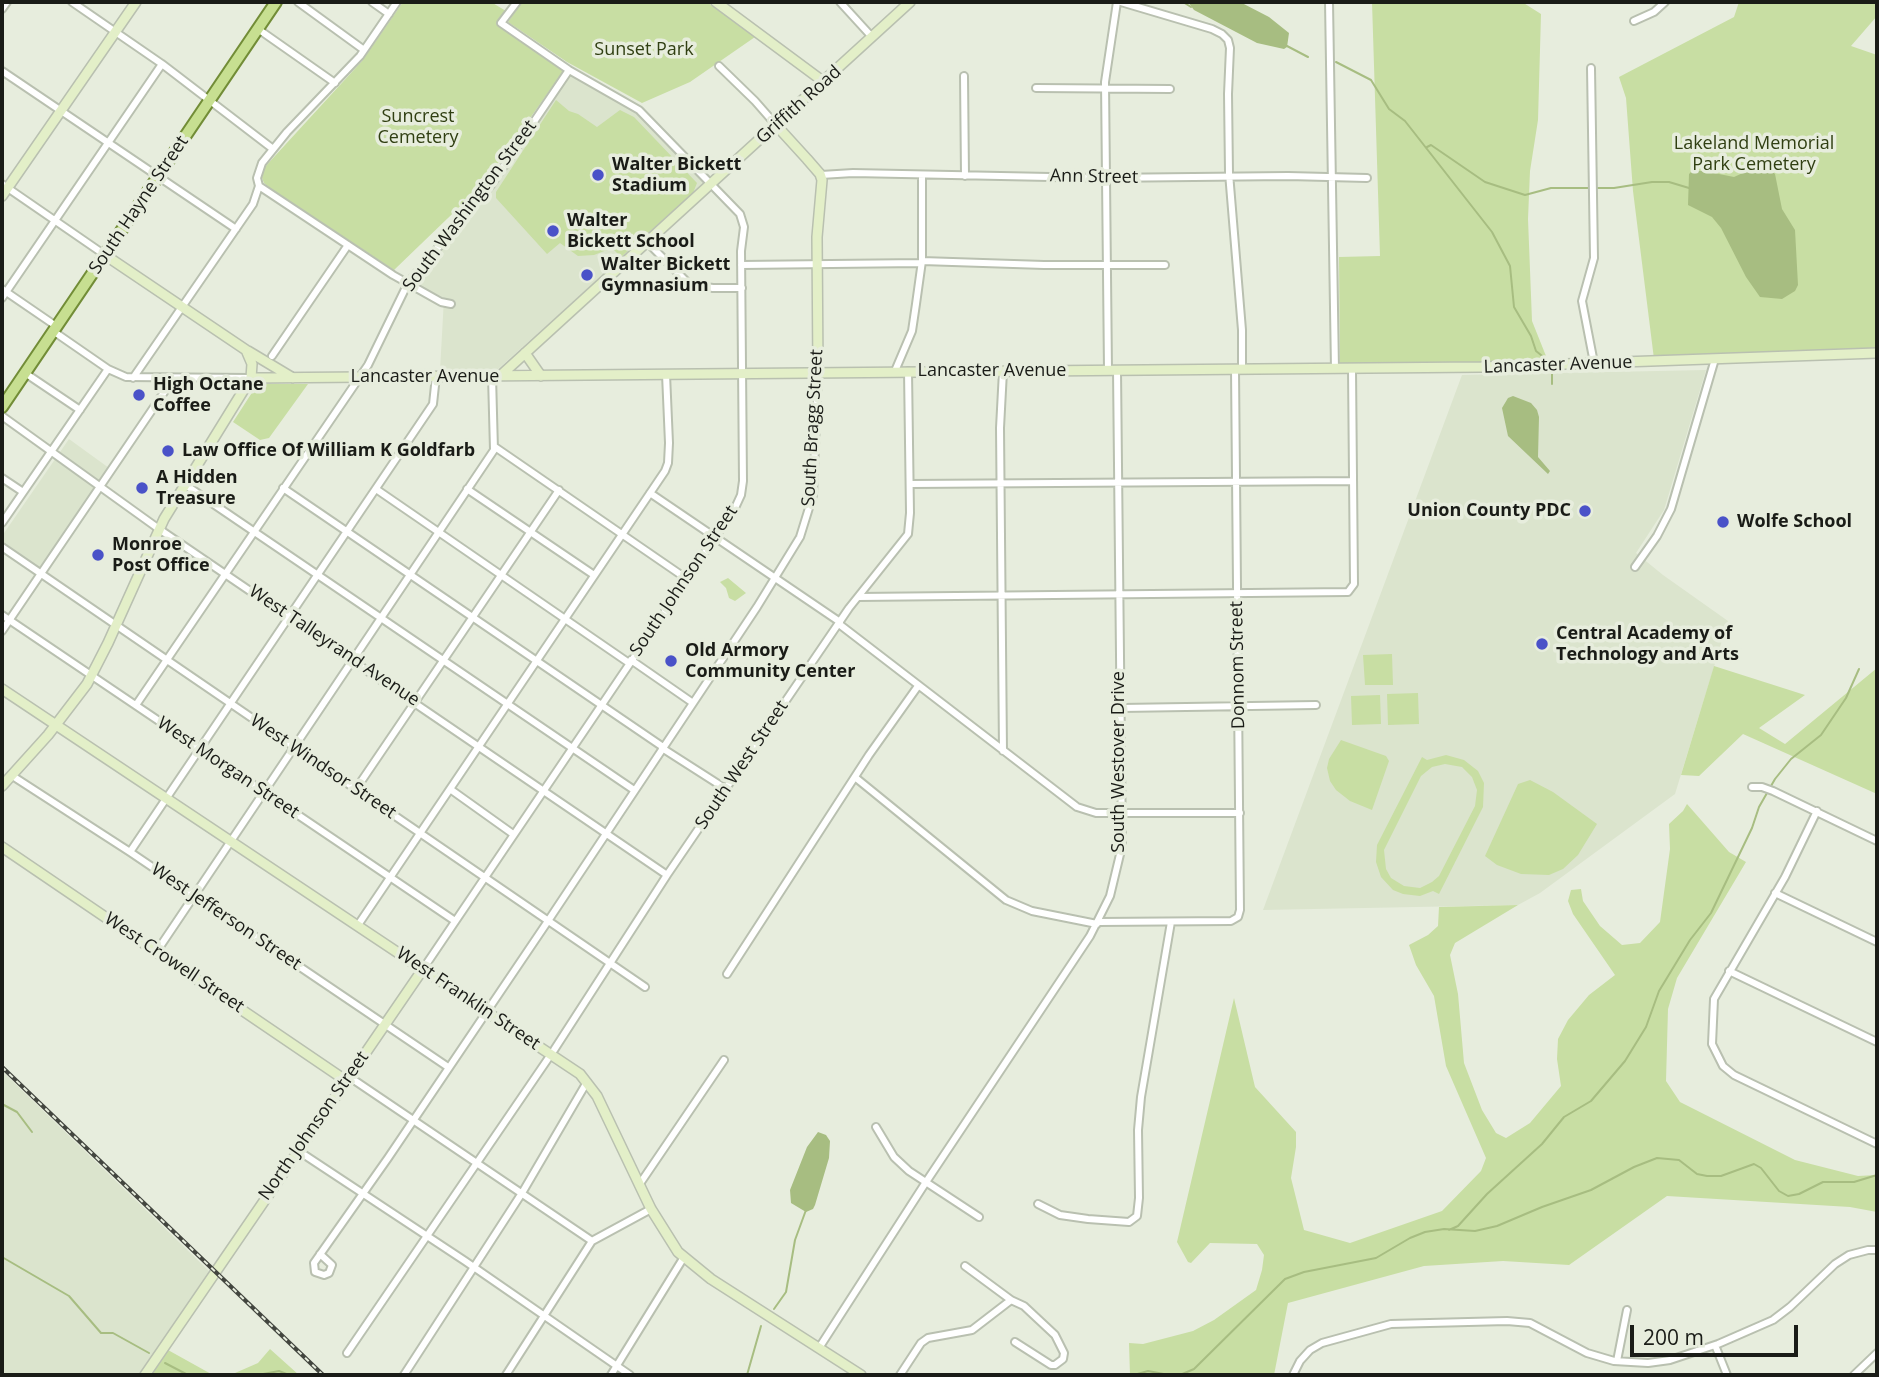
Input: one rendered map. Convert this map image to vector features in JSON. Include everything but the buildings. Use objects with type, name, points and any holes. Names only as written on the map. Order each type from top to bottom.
[{"type":"main road","points":[[4,189],[136,2]]},
{"type":"main road","name":"South Hayne Street","points":[[2,407],[276,2]]},
{"type":"main road","points":[[716,2],[824,82]]},
{"type":"main road","name":"Griffith Road","points":[[496,376],[648,242],[910,2]]},
{"type":"main road","points":[[776,125],[821,175]]},
{"type":"main road","name":"South Bragg Street","points":[[818,373],[817,228],[822,190],[821,175]]},
{"type":"main road","points":[[105,255],[294,379]]},
{"type":"main road","points":[[2,786],[56,725],[91,676],[159,528],[251,378],[253,364],[246,350]]},
{"type":"main road","points":[[525,353],[541,376]]},
{"type":"main road","name":"Lancaster Avenue","points":[[251,378],[1352,369],[1877,353]]},
{"type":"main road","name":"West Franklin Street","points":[[2,689],[580,1074],[597,1096],[651,1209],[684,1257],[710,1279],[861,1375]]},
{"type":"main road","name":"West Jefferson Street","points":[[2,769],[11,775]]},
{"type":"main road","name":"West Crowell Street","points":[[2,847],[347,1078]]},
{"type":"main road","name":"North Johnson Street","points":[[145,1375],[423,969]]},
{"type":"street","points":[[2,9],[7,2]]},
{"type":"street","points":[[72,2],[162,64],[273,149]]},
{"type":"street","points":[[298,2],[364,50]]},
{"type":"street","points":[[372,2],[389,14]]},
{"type":"street","points":[[133,378],[253,204],[259,187],[259,170],[273,149],[364,50],[397,2]]},
{"type":"street","name":"South Johnson Street","points":[[484,877],[741,495],[743,373],[740,214],[639,110],[569,70],[501,23],[517,2]]},
{"type":"street","points":[[840,2],[872,37]]},
{"type":"street","name":"Donnom Street","points":[[1119,2],[1181,18],[1217,31],[1226,37],[1230,48],[1227,94],[1229,176],[1239,282],[1236,481],[1241,900],[1238,917],[1231,921],[1171,922]]},
{"type":"street","name":"South Westover Drive","points":[[819,1348],[1105,911],[1114,884],[1122,846],[1121,708],[1118,482],[1105,264],[1105,88],[1119,2]]},
{"type":"street","points":[[1329,2],[1334,178],[1335,369]]},
{"type":"street","points":[[1634,22],[1654,12],[1665,2]]},
{"type":"street","points":[[258,29],[335,83]]},
{"type":"street","points":[[3,293],[162,64]]},
{"type":"street","points":[[719,66],[776,125]]},
{"type":"street","points":[[1591,68],[1594,258],[1581,301],[1594,363]]},
{"type":"street","name":"South Washington Street","points":[[136,705],[368,365],[408,283],[491,185],[569,70]]},
{"type":"street","points":[[2,71],[236,229]]},
{"type":"street","points":[[964,76],[965,176]]},
{"type":"street","points":[[1036,88],[1170,89]]},
{"type":"street","name":"Ann Street","points":[[821,175],[853,173],[1105,178],[1367,178]]},
{"type":"street","points":[[895,371],[912,331],[922,262],[922,176]]},
{"type":"street","points":[[259,187],[408,283],[441,302],[451,304]]},
{"type":"street","points":[[4,189],[105,255]]},
{"type":"street","points":[[648,242],[690,285],[700,288],[742,288]]},
{"type":"street","points":[[272,356],[348,245]]},
{"type":"street","points":[[741,265],[922,262],[1165,265]]},
{"type":"street","name":"Lancaster Avenue","points":[[3,293],[120,375],[173,379],[251,378]]},
{"type":"street","points":[[1635,567],[1657,536],[1671,509],[1715,359]]},
{"type":"street","points":[[2,523],[108,369]]},
{"type":"street","points":[[858,597],[1348,592],[1354,584],[1352,369]]},
{"type":"street","name":"South West Street","points":[[347,1353],[839,623],[910,531],[908,371]]},
{"type":"street","points":[[1003,371],[1000,428],[1003,751]]},
{"type":"street","points":[[25,373],[80,410]]},
{"type":"street","name":"South Bragg Street","points":[[320,1254],[548,921],[775,580],[800,537],[813,495],[818,373]]},
{"type":"street","points":[[358,926],[419,832],[566,620],[668,463],[666,374]]},
{"type":"street","points":[[130,852],[433,404],[436,376]]},
{"type":"street","points":[[157,951],[495,446],[496,376]]},
{"type":"street","points":[[2,631],[173,379]]},
{"type":"street","name":"West Talleyrand Avenue","points":[[2,416],[159,528],[667,875]]},
{"type":"street","points":[[495,446],[687,579]]},
{"type":"street","points":[[4,480],[23,492]]},
{"type":"street","points":[[910,484],[1353,481]]},
{"type":"street","points":[[184,484],[634,790]]},
{"type":"street","points":[[283,488],[726,789]]},
{"type":"street","points":[[376,489],[566,620],[693,703]]},
{"type":"street","points":[[467,489],[594,575]]},
{"type":"street","points":[[356,789],[559,490]]},
{"type":"street","points":[[650,493],[839,623],[1077,807],[1097,813],[1121,814],[1240,813]]},
{"type":"street","name":"West Windsor Street","points":[[2,547],[645,987]]},
{"type":"street","name":"West Morgan Street","points":[[2,615],[455,921]]},
{"type":"street","points":[[727,974],[918,686]]},
{"type":"street","points":[[1121,708],[1316,705]]},
{"type":"street","name":"West Jefferson Street","points":[[11,775],[448,1067]]},
{"type":"street","points":[[856,778],[1006,900],[1032,911],[1097,923],[1171,922],[1141,1097],[1137,1216],[1129,1222],[1060,1214],[1038,1204]]},
{"type":"street","points":[[1752,787],[1773,791],[1877,841]]},
{"type":"street","points":[[450,789],[513,834]]},
{"type":"street","points":[[1816,811],[1775,893],[1714,999],[1712,1044],[1723,1066],[1734,1075],[1877,1144]]},
{"type":"street","name":"North Johnson Street","points":[[423,969],[484,877]]},
{"type":"street","points":[[1775,893],[1877,942]]},
{"type":"street","points":[[1729,971],[1877,1042]]},
{"type":"street","points":[[639,1185],[724,1060]]},
{"type":"street","name":"West Crowell Street","points":[[347,1078],[414,1119],[592,1241]]},
{"type":"street","points":[[404,1375],[522,1193],[587,1082]]},
{"type":"street","points":[[876,1126],[894,1157],[979,1217]]},
{"type":"street","points":[[297,1150],[630,1375]]},
{"type":"street","points":[[506,1375],[592,1241],[651,1209]]},
{"type":"street","points":[[1293,1375],[1300,1361],[1310,1350],[1322,1343],[1391,1324],[1507,1321],[1530,1323],[1587,1353],[1617,1361],[1648,1363],[1670,1360],[1715,1345],[1773,1320],[1842,1259],[1868,1250],[1877,1250]]},
{"type":"street","points":[[611,1375],[684,1257]]},
{"type":"street","points":[[965,1266],[1011,1300],[1024,1306],[1055,1335],[1064,1353],[1063,1359],[1051,1365],[1015,1342]]},
{"type":"street","points":[[900,1375],[921,1343],[928,1338],[972,1330],[1011,1300]]},
{"type":"street","points":[[1617,1361],[1627,1310]]},
{"type":"street","points":[[1715,1345],[1727,1375]]},
{"type":"street","points":[[1854,1375],[1877,1353]]},
{"type":"shaded area","points":[[1188,2],[1240,2],[1269,17],[1289,33],[1287,47],[1284,49],[1257,43],[1194,10]]},
{"type":"shaded area","name":"Walter Bickett School","points":[[571,73],[638,112],[705,183],[498,369],[440,371],[444,298],[412,282],[492,191]]},
{"type":"shaded area","points":[[1756,167],[1767,167],[1775,174],[1782,209],[1795,230],[1798,285],[1795,291],[1782,299],[1760,297],[1746,277],[1721,228],[1712,217],[1688,205],[1689,174],[1692,171],[1734,177]]},
{"type":"shaded area","name":"Central Academy of Technology and Arts","points":[[1706,370],[1664,510],[1636,553],[1728,621],[1675,794],[1540,893],[1518,905],[1263,910],[1462,375]]},
{"type":"shaded area","points":[[1513,396],[1531,403],[1537,410],[1538,457],[1550,471],[1548,474],[1508,436],[1502,408],[1508,398]]},
{"type":"shaded area","points":[[69,439],[109,468],[40,567],[2,541],[2,536]]},
{"type":"shaded area","points":[[2,1071],[209,1271],[138,1375],[2,1375]]},
{"type":"shaded area","points":[[818,1132],[826,1135],[830,1141],[829,1158],[815,1205],[806,1212],[791,1203],[790,1190],[807,1147]]},
{"type":"green space","name":"Suncrest Cemetery","points":[[403,2],[491,2],[506,11],[497,24],[564,70],[478,192],[394,270],[272,190],[262,178],[263,169],[362,61]]},
{"type":"green space","name":"Sunset Park","points":[[522,2],[707,2],[755,37],[690,82],[642,103],[567,62],[508,22]]},
{"type":"green space","points":[[1372,2],[1522,2],[1541,14],[1538,120],[1530,171],[1528,219],[1532,321],[1548,361],[1340,364],[1339,257],[1380,256]]},
{"type":"green space","name":"Lakeland Memorial Park Cemetery","points":[[1739,2],[1877,2],[1877,16],[1851,46],[1877,55],[1877,351],[1654,359],[1633,191],[1626,98],[1619,77],[1734,17]]},
{"type":"green space","name":"Walter Bickett Stadium","points":[[556,100],[597,127],[620,110],[634,117],[697,183],[693,193],[621,257],[612,248],[594,255],[578,256],[560,243],[547,254],[496,198],[496,192]]},
{"type":"green space","points":[[260,384],[308,384],[269,438],[260,440],[233,422]]},
{"type":"green space","points":[[728,578],[746,593],[735,601],[729,598],[726,588],[720,582]]},
{"type":"green space","points":[[1392,654],[1393,685],[1365,685],[1363,655]]},
{"type":"green space","points":[[1714,666],[1805,695],[1759,728],[1785,744],[1877,668],[1877,794],[1743,734],[1699,776],[1681,775]]},
{"type":"green space","points":[[1418,693],[1419,724],[1388,725],[1387,694]]},
{"type":"green space","points":[[1380,695],[1381,724],[1352,725],[1351,696]]},
{"type":"green space","points":[[1341,740],[1386,756],[1389,761],[1372,810],[1350,801],[1336,790],[1330,781],[1327,768],[1329,759]]},
{"type":"green space","points":[[1446,755],[1464,760],[1478,771],[1484,783],[1483,807],[1439,894],[1433,891],[1420,896],[1393,890],[1381,877],[1376,862],[1377,845],[1422,757],[1427,760]],"holes":[[[1445,764],[1462,767],[1472,777],[1477,790],[1475,806],[1439,876],[1420,888],[1404,886],[1391,878],[1386,869],[1384,850],[1421,776],[1432,767]]]},
{"type":"green space","points":[[1530,780],[1553,792],[1597,824],[1578,855],[1563,869],[1549,875],[1521,874],[1497,865],[1485,856],[1518,784]]},
{"type":"green space","points":[[1687,804],[1729,852],[1746,862],[1677,978],[1668,1009],[1666,1081],[1680,1102],[1795,1160],[1858,1176],[1877,1175],[1877,1212],[1850,1207],[1667,1196],[1569,1265],[1503,1261],[1424,1266],[1288,1303],[1274,1375],[1130,1375],[1129,1343],[1143,1344],[1193,1331],[1214,1320],[1256,1290],[1262,1270],[1264,1255],[1257,1244],[1210,1243],[1191,1263],[1177,1242],[1234,998],[1255,1087],[1296,1132],[1291,1178],[1304,1230],[1350,1243],[1442,1211],[1481,1171],[1486,1158],[1446,1066],[1434,996],[1416,965],[1409,945],[1438,926],[1439,907],[1518,905],[1455,943],[1450,955],[1458,994],[1464,1063],[1482,1110],[1496,1133],[1506,1138],[1530,1123],[1561,1086],[1557,1059],[1558,1039],[1568,1020],[1589,995],[1615,975],[1573,914],[1568,901],[1571,890],[1581,889],[1583,901],[1600,926],[1622,945],[1640,943],[1660,922],[1670,849],[1669,824]]},
{"type":"green space","points":[[270,1349],[299,1375],[215,1375],[235,1373],[258,1363]]},
{"type":"green space","points":[[168,1350],[213,1375],[150,1375]]},
{"type":"waterway","points":[[1183,2],[1191,7]]},
{"type":"waterway","points":[[1287,46],[1308,57]]},
{"type":"waterway","points":[[1336,62],[1371,80],[1389,109],[1405,121],[1492,232],[1510,266],[1514,307],[1531,336],[1536,351],[1546,359]]},
{"type":"waterway","points":[[1427,147],[1431,145],[1485,182],[1525,195],[1551,188],[1614,188],[1652,182],[1669,182],[1689,188]]},
{"type":"waterway","points":[[1552,374],[1552,384]]},
{"type":"waterway","points":[[1449,1230],[1458,1226],[1487,1194],[1542,1144],[1564,1117],[1591,1101],[1625,1061],[1646,1027],[1659,991],[1690,940],[1711,913],[1752,828],[1759,807],[1775,779],[1791,759],[1821,735],[1846,698],[1859,669]]},
{"type":"waterway","points":[[2,1104],[17,1112],[32,1132]]},
{"type":"waterway","points":[[1180,1375],[1194,1369],[1285,1279],[1304,1272],[1376,1258],[1425,1232],[1444,1229],[1475,1231],[1497,1226],[1591,1190],[1657,1158],[1679,1160],[1697,1174],[1707,1176],[1721,1176],[1754,1164],[1761,1168],[1779,1191],[1788,1196],[1799,1194],[1823,1182],[1854,1182],[1877,1175]]},
{"type":"waterway","points":[[774,1309],[786,1292],[795,1240],[806,1210]]},
{"type":"waterway","points":[[2,1257],[69,1296],[101,1333],[113,1333],[149,1353]]},
{"type":"waterway","points":[[747,1375],[761,1326]]},
{"type":"waterway","points":[[165,1363],[188,1375]]},
{"type":"waterway","points":[[258,1375],[279,1371],[289,1375]]},
{"type":"waterway","points":[[1134,1375],[1148,1371],[1169,1375]]},
{"type":"railway","points":[[2,1067],[323,1375]]},
{"type":"place","name":"Walter Bickett Stadium","points":[[598,175]]},
{"type":"place","name":"Walter Bickett School","points":[[553,231]]},
{"type":"place","name":"Walter Bickett Gymnasium","points":[[587,275]]},
{"type":"place","name":"High Octane Coffee","points":[[139,395]]},
{"type":"place","name":"Law Office Of William K Goldfarb","points":[[168,451]]},
{"type":"place","name":"A Hidden Treasure","points":[[142,488]]},
{"type":"place","name":"Union County PDC","points":[[1585,511]]},
{"type":"place","name":"Wolfe School","points":[[1723,522]]},
{"type":"place","name":"Monroe Post Office","points":[[98,555]]},
{"type":"place","name":"Central Academy of Technology and Arts","points":[[1542,644]]},
{"type":"place","name":"Old Armory Community Center","points":[[671,661]]}]
